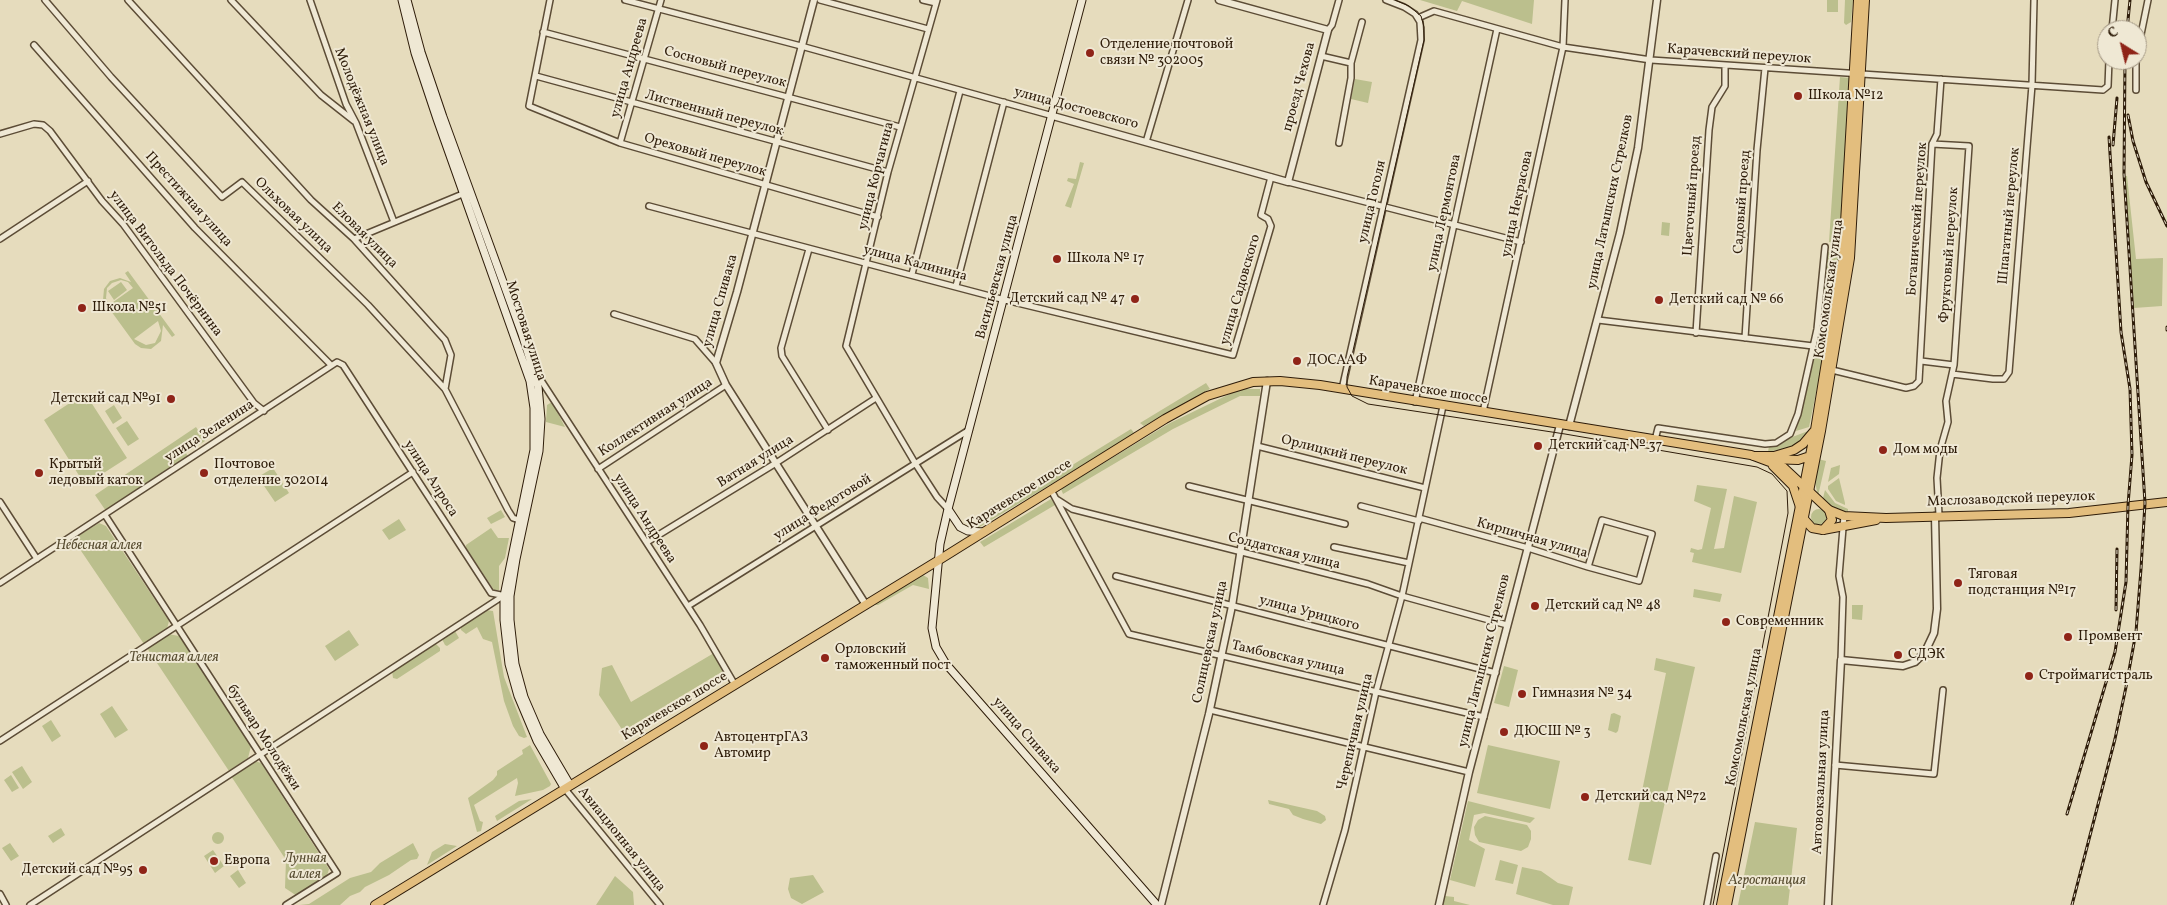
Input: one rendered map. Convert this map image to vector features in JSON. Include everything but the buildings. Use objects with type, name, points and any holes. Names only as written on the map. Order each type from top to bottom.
[{"type":"main road","name":"Мостовая улица","points":[[402,0],[422,72],[533,367],[540,405],[539,451],[507,596]]},
{"type":"main road","name":"Мостовая улица","points":[[407,0],[421,52],[532,389],[535,431],[534,450],[519,520],[507,596],[507,648],[518,696],[537,741],[568,787]]},
{"type":"main road","name":"Васильевская улица","points":[[938,560],[948,509],[1005,300],[1082,0]]},
{"type":"main road","name":"Комсомольская улица","points":[[1721,905],[1832,370],[1850,258],[1858,73],[1858,0]]},
{"type":"main road","name":"Комсомольская улица","points":[[1813,455],[1815,430],[1843,257],[1865,0]]},
{"type":"main road","name":"Карачевское шоссе","points":[[375,905],[866,605],[1186,406],[1227,389],[1253,382],[1294,382],[1751,455]]},
{"type":"main road","points":[[1751,455],[1774,456],[1794,450],[1803,444],[1815,430]]},
{"type":"main road","points":[[1751,455],[1789,461],[1813,455]]},
{"type":"main road","points":[[1751,455],[1783,467],[1826,507],[1832,520],[1820,530],[1805,534],[1799,542]]},
{"type":"main road","points":[[1751,455],[1773,466],[1785,476],[1804,504],[1826,507]]},
{"type":"main road","name":"Маслозаводской переулок","points":[[1826,507],[1844,516],[1886,518],[1937,515],[2069,513],[2167,502]]},
{"type":"main road","name":"Комсомольская улица","points":[[1727,905],[1804,519],[1804,504]]},
{"type":"main road","points":[[948,509],[960,527],[968,531],[984,532]]},
{"type":"main road","name":"Маслозаводской переулок","points":[[1820,530],[1886,518]]},
{"type":"main road","points":[[1804,519],[1809,526],[1820,530]]},
{"type":"main road","name":"улица Спивака","points":[[938,560],[932,628],[933,639],[940,655],[1159,905]]},
{"type":"street","name":"Ольховая улица","points":[[45,0],[111,77],[222,197],[242,182],[368,305],[445,390]]},
{"type":"street","name":"Еловая улица","points":[[128,0],[304,193],[354,239],[445,340],[451,355],[445,390]]},
{"type":"street","points":[[230,0],[321,95],[356,123]]},
{"type":"street","name":"Молодёжная улица","points":[[310,0],[346,104],[356,123],[394,222]]},
{"type":"street","points":[[536,76],[550,0]]},
{"type":"street","name":"улица Достоевского","points":[[625,0],[801,46],[1383,208],[1521,242]]},
{"type":"street","name":"улица Андреева","points":[[620,143],[661,0]]},
{"type":"street","name":"улица Спивака","points":[[814,0],[753,233],[716,363],[726,385],[866,605]]},
{"type":"street","points":[[820,0],[928,29]]},
{"type":"street","points":[[923,0],[936,2]]},
{"type":"street","points":[[1146,142],[1188,0]]},
{"type":"street","points":[[1219,0],[1328,30]]},
{"type":"street","name":"проезд Чехова","points":[[1288,182],[1328,30],[1332,25],[1339,0]]},
{"type":"street","points":[[1386,0],[1404,6],[1418,18]]},
{"type":"street","name":"улица Некрасова","points":[[1483,412],[1563,47],[1565,0]]},
{"type":"street","name":"улица Латышских Стрелков","points":[[1569,426],[1598,320],[1638,148],[1651,60],[1657,0]]},
{"type":"street","name":"Шпагатный переулок","points":[[1952,374],[1993,379],[2004,378],[2009,372],[2032,85],[2034,0]]},
{"type":"street","points":[[2113,20],[2115,0]]},
{"type":"street","points":[[2144,20],[2148,0]]},
{"type":"street","name":"улица Корчагина","points":[[936,2],[888,172],[846,346],[915,463],[937,497],[948,509]]},
{"type":"street","name":"Карачевский переулок","points":[[1418,18],[1434,11],[1563,47],[1651,60],[1725,66],[2103,90],[2108,86],[2109,70]]},
{"type":"street","name":"улица Гоголя","points":[[1342,390],[1421,40],[1422,31],[1418,18]]},
{"type":"street","points":[[1339,143],[1351,78],[1351,63],[1362,22]]},
{"type":"street","name":"улица Лермонтова","points":[[1415,402],[1497,29]]},
{"type":"street","name":"Сосновый переулок","points":[[543,32],[900,127]]},
{"type":"street","name":"Престижная улица","points":[[34,45],[195,228],[331,365]]},
{"type":"street","points":[[1321,56],[1351,63]]},
{"type":"street","name":"Цветочный проезд","points":[[1696,333],[1709,130],[1712,107],[1725,86],[1725,66]]},
{"type":"street","name":"Садовый проезд","points":[[1745,338],[1758,142],[1765,68]]},
{"type":"street","points":[[2136,70],[2136,90]]},
{"type":"street","name":"Лиственный переулок","points":[[536,76],[631,104],[888,172]]},
{"type":"street","name":"Ореховый переулок","points":[[536,76],[529,106],[620,143],[878,217]]},
{"type":"street","name":"Ботанический переулок","points":[[1832,370],[1910,388],[1919,380],[1932,144],[1937,134],[1941,79]]},
{"type":"street","points":[[912,274],[960,91]]},
{"type":"street","points":[[956,286],[1004,102]]},
{"type":"street","name":"улица Витольда Почёрнина","points":[[0,134],[34,124],[43,125],[50,131],[123,224],[254,403],[264,411]]},
{"type":"street","name":"Фруктовый переулок","points":[[1932,144],[1969,146],[1954,365],[1946,401],[1948,422],[1940,450],[1937,478],[1937,515]]},
{"type":"street","name":"улица Садовского","points":[[1233,355],[1271,226],[1268,219],[1261,215],[1271,177]]},
{"type":"street","points":[[0,239],[88,181]]},
{"type":"street","points":[[354,239],[467,193]]},
{"type":"street","name":"улица Калинина","points":[[649,206],[809,249],[867,262],[1005,300],[1233,355]]},
{"type":"street","points":[[1655,440],[1658,428],[1764,444],[1784,439],[1790,434],[1796,424],[1817,330],[1825,247]]},
{"type":"street","points":[[809,249],[781,348],[782,356],[828,430]]},
{"type":"street","points":[[614,314],[695,339],[716,363]]},
{"type":"street","points":[[1598,320],[1812,346]]},
{"type":"street","points":[[1921,361],[1954,365]]},
{"type":"street","name":"улица Алроса","points":[[331,365],[337,362],[343,365],[491,593],[507,596]]},
{"type":"street","name":"улица Зеленина","points":[[0,582],[264,411],[331,365]]},
{"type":"street","name":"улица Андреева","points":[[533,367],[688,606],[735,685]]},
{"type":"street","name":"Солнцевская улица","points":[[1159,905],[1210,710],[1222,655],[1241,553],[1267,381]]},
{"type":"street","name":"Коллективная улица","points":[[598,469],[726,385]]},
{"type":"street","points":[[445,390],[507,509],[513,518],[519,520]]},
{"type":"street","points":[[540,405],[546,398],[553,400]]},
{"type":"street","name":"Ватная улица","points":[[647,542],[776,463],[876,398]]},
{"type":"street","name":"Черепичная улица","points":[[1323,905],[1345,830],[1376,692],[1402,596],[1443,406]]},
{"type":"street","name":"улица Латышских Стрелков","points":[[1439,905],[1469,772],[1560,424]]},
{"type":"street","name":"улица Федотовой","points":[[688,606],[970,429]]},
{"type":"street","name":"Орлицкий переулок","points":[[1257,446],[1425,488]]},
{"type":"street","points":[[0,740],[413,472]]},
{"type":"street","points":[[1189,486],[1249,499],[1345,524]]},
{"type":"street","name":"Тамбовская улица","points":[[1051,490],[1130,634],[1484,718]]},
{"type":"street","name":"Солдатская улица","points":[[1057,500],[1072,509],[1368,584],[1402,596],[1507,625]]},
{"type":"street","points":[[0,502],[37,559]]},
{"type":"street","points":[[1361,506],[1419,520]]},
{"type":"street","name":"бульвар Молодёжи","points":[[105,515],[337,873],[286,905]]},
{"type":"street","points":[[1841,660],[1903,666],[1915,662],[1925,652],[1934,634],[1937,609],[1937,515]]},
{"type":"street","name":"Автовокзальная улица","points":[[1828,905],[1841,660],[1843,597],[1839,576],[1844,516]]},
{"type":"street","name":"Кирпичная улица","points":[[1419,520],[1528,548],[1588,567],[1639,581],[1652,534],[1602,520],[1588,567]]},
{"type":"street","points":[[1334,547],[1409,563]]},
{"type":"street","name":"улица Урицкого","points":[[1116,576],[1496,673]]},
{"type":"street","points":[[30,905],[260,754],[507,596]]},
{"type":"street","points":[[1835,765],[1934,774],[1943,690]]},
{"type":"street","points":[[1210,710],[1469,772]]},
{"type":"street","name":"Авиационная улица","points":[[568,787],[660,905]]},
{"type":"street","points":[[1707,905],[1716,856]]},
{"type":"street","points":[[0,894],[6,905]]},
{"type":"green space","points":[[1420,0],[1534,0],[1532,24],[1462,1],[1457,11]]},
{"type":"green space","points":[[1827,0],[1838,0],[1838,12],[1827,12]]},
{"type":"green space","points":[[1845,0],[1853,0],[1851,22],[1846,25],[1844,23]]},
{"type":"green space","points":[[1840,77],[1850,78],[1839,244],[1829,242]]},
{"type":"green space","points":[[1355,79],[1372,82],[1368,103],[1351,99]]},
{"type":"green space","points":[[1080,162],[1084,163],[1071,208],[1065,206],[1074,184],[1067,181],[1068,178],[1076,179]]},
{"type":"green space","points":[[2124,176],[2127,176],[2136,259],[2163,258],[2162,306],[2134,308]]},
{"type":"green space","points":[[1662,222],[1670,223],[1669,236],[1661,235]]},
{"type":"green space","points":[[1828,252],[1839,253],[1824,354],[1809,427],[1796,431],[1813,353],[1816,353]]},
{"type":"green space","points":[[128,271],[175,335],[172,337],[163,325],[161,341],[151,349],[141,348],[135,344],[103,300],[104,289],[110,281],[120,278],[131,282],[125,273]],"holes":[[[121,280],[128,282],[133,288],[109,305],[106,298],[107,288],[112,283]],[[158,321],[161,331],[155,343],[146,345],[134,339]]]},
{"type":"green space","points":[[121,282],[127,290],[114,300],[108,291]]},
{"type":"green space","points":[[1206,383],[1210,389],[1144,426],[1140,423]]},
{"type":"green space","points":[[1240,389],[1260,389],[1260,396],[1240,396],[1173,429],[1063,494],[1061,489],[1168,424]]},
{"type":"green space","points":[[85,393],[127,458],[85,485],[44,420]]},
{"type":"green space","points":[[552,402],[565,427],[546,422],[547,405]]},
{"type":"green space","points":[[114,405],[122,418],[113,424],[105,411]]},
{"type":"green space","points":[[127,421],[139,439],[128,446],[116,428]]},
{"type":"green space","points":[[196,427],[205,441],[186,453],[188,457],[106,511],[95,495]]},
{"type":"green space","points":[[1131,429],[1135,434],[978,528],[968,529]]},
{"type":"green space","points":[[1808,431],[1804,438],[1791,447],[1768,452],[1769,446]]},
{"type":"green space","points":[[1818,459],[1826,461],[1818,496],[1815,482]]},
{"type":"green space","points":[[1840,465],[1839,474],[1828,482],[1831,468]]},
{"type":"green space","points":[[273,468],[289,493],[275,502],[258,477]]},
{"type":"green space","points":[[1839,478],[1845,505],[1836,501],[1828,489],[1828,486]]},
{"type":"green space","points":[[1697,485],[1727,489],[1714,549],[1724,548],[1734,496],[1757,502],[1741,573],[1692,562],[1694,553],[1690,552],[1691,548],[1702,549],[1711,508],[1694,501]]},
{"type":"green space","points":[[1825,490],[1835,503],[1848,509],[1848,512],[1833,509],[1820,498],[1823,498]]},
{"type":"green space","points":[[1051,499],[1055,505],[984,547],[980,542]]},
{"type":"green space","points":[[1819,509],[1825,511],[1827,517],[1825,523],[1819,525],[1813,523],[1811,517],[1813,511]]},
{"type":"green space","points":[[501,510],[505,517],[491,524],[487,518]]},
{"type":"green space","points":[[399,519],[406,530],[389,540],[382,530]]},
{"type":"green space","name":"Небесная аллея","points":[[99,523],[106,526],[169,621],[167,629],[144,644],[73,539]]},
{"type":"green space","points":[[491,528],[498,538],[509,538],[505,558],[499,566],[499,590],[494,590],[466,548],[466,545]]},
{"type":"green space","points":[[923,575],[928,578],[929,589],[913,585],[878,605],[874,605]]},
{"type":"green space","points":[[1694,589],[1722,594],[1720,602],[1693,597]]},
{"type":"green space","points":[[1852,605],[1863,605],[1862,620],[1852,619]]},
{"type":"green space","points":[[486,610],[493,611],[504,677],[527,737],[524,738],[519,736],[513,726],[504,701],[492,642],[483,639],[477,627],[466,634],[461,630],[461,627]]},
{"type":"green space","points":[[349,630],[359,645],[335,661],[325,646]]},
{"type":"green space","points":[[455,631],[459,638],[447,646],[445,645],[442,639]]},
{"type":"green space","name":"Тенистая аллея","points":[[168,634],[179,636],[251,746],[248,758],[229,771],[147,648]]},
{"type":"green space","points":[[436,644],[440,651],[397,679],[393,678],[392,671]]},
{"type":"green space","points":[[714,653],[725,670],[623,731],[599,695],[602,668],[612,665],[631,702]]},
{"type":"green space","points":[[1656,658],[1695,667],[1651,865],[1628,860],[1666,673],[1654,670]]},
{"type":"green space","points":[[1504,666],[1518,670],[1509,707],[1494,703]]},
{"type":"green space","points":[[112,706],[128,730],[115,738],[100,714]]},
{"type":"green space","points":[[1614,713],[1621,716],[1616,733],[1608,730],[1611,714]]},
{"type":"green space","points":[[51,720],[61,736],[52,742],[42,726]]},
{"type":"green space","points":[[530,745],[551,784],[550,786],[543,790],[515,796],[518,783],[517,778],[474,805],[480,821],[483,822],[481,831],[477,832],[468,798],[493,780],[497,775],[497,771],[523,754],[522,750]]},
{"type":"green space","points":[[1488,745],[1560,761],[1550,809],[1477,793]]},
{"type":"green space","name":"Лунная аллея","points":[[255,761],[261,763],[329,869],[327,876],[297,896],[285,888],[286,860],[231,776]]},
{"type":"green space","points":[[22,766],[32,782],[23,789],[12,772]]},
{"type":"green space","points":[[11,775],[19,788],[12,792],[4,780]]},
{"type":"green space","points":[[532,799],[497,821],[495,816],[519,801]]},
{"type":"green space","points":[[1268,800],[1317,811],[1325,816],[1326,820],[1321,824],[1303,819],[1293,815],[1289,809],[1269,804]]},
{"type":"green space","points":[[1468,801],[1535,818],[1530,823],[1484,813],[1474,815],[1469,840],[1485,849],[1475,887],[1450,880]]},
{"type":"green space","points":[[1485,816],[1527,825],[1531,831],[1528,847],[1521,851],[1479,842],[1475,835],[1474,827],[1478,820]]},
{"type":"green space","name":"Агростанция","points":[[1755,822],[1797,828],[1788,905],[1738,905]]},
{"type":"green space","points":[[61,828],[65,835],[53,843],[48,836]]},
{"type":"green space","points":[[216,832],[220,832],[224,838],[220,844],[216,844],[212,840],[212,836]]},
{"type":"green space","points":[[10,843],[19,856],[11,861],[2,848]]},
{"type":"green space","points":[[413,843],[419,855],[417,859],[411,860],[389,875],[365,887],[340,905],[300,905],[309,904],[350,878],[371,872],[380,863]]},
{"type":"green space","points":[[445,844],[457,846],[427,865],[432,852]]},
{"type":"green space","name":"Европа","points":[[213,850],[224,866],[215,873],[204,856]]},
{"type":"green space","points":[[1500,860],[1518,865],[1513,884],[1495,880]]},
{"type":"green space","points":[[1522,867],[1541,871],[1558,883],[1573,887],[1569,905],[1553,905],[1516,894]]},
{"type":"green space","points":[[238,870],[246,883],[239,888],[230,876]]},
{"type":"green space","points":[[813,875],[824,892],[802,904],[791,898],[788,889],[790,878]]},
{"type":"green space","points":[[615,876],[633,892],[634,905],[596,905]]},
{"type":"green space","points":[[1445,896],[1454,897],[1454,901],[1470,905],[1443,905]]},
{"type":"tram line","points":[[1395,0],[1409,6],[1421,16],[1424,27],[1424,40],[1347,377],[1347,387],[1352,396],[1368,404],[1565,434],[1757,467],[1772,474],[1787,491],[1788,513],[1713,905]]},
{"type":"railway","points":[[2128,20],[2130,0]]},
{"type":"railway","points":[[2072,905],[2115,739],[2126,687],[2136,632],[2141,569],[2145,503],[2124,174],[2125,70]]},
{"type":"railway","points":[[2113,145],[2117,98]]},
{"type":"railway","points":[[2128,115],[2133,141],[2146,182],[2167,226]]},
{"type":"railway","points":[[2067,814],[2115,652],[2126,582],[2128,505],[2132,455],[2130,389],[2121,332],[2109,137]]},
{"type":"railway","points":[[2116,610],[2117,549]]},
{"type":"place","name":"Отделение почтовой связи № 302005","points":[[1090,53]]},
{"type":"place","name":"Школа №12","points":[[1798,96]]},
{"type":"place","name":"Школа № 17","points":[[1057,259]]},
{"type":"place","name":"Детский сад № 47","points":[[1135,299]]},
{"type":"place","name":"Детский сад № 66","points":[[1659,300]]},
{"type":"place","name":"Школа №51","points":[[82,308]]},
{"type":"place","name":"ДОСААФ","points":[[1297,361]]},
{"type":"place","name":"Детский сад №91","points":[[171,399]]},
{"type":"place","name":"Детский сад № 37","points":[[1538,446]]},
{"type":"place","name":"Дом моды","points":[[1883,450]]},
{"type":"place","name":"Крытый ледовый каток","points":[[39,473]]},
{"type":"place","name":"Почтовое отделение 302014","points":[[204,473]]},
{"type":"place","name":"Тяговая подстанция №17","points":[[1958,583]]},
{"type":"place","name":"Детский сад № 48","points":[[1535,606]]},
{"type":"place","name":"Современник","points":[[1726,622]]},
{"type":"place","name":"Промвент","points":[[2068,637]]},
{"type":"place","name":"СДЭК","points":[[1898,655]]},
{"type":"place","name":"Орловский таможенный пост","points":[[825,658]]},
{"type":"place","name":"Строймагистраль","points":[[2029,676]]},
{"type":"place","name":"Гимназия № 34","points":[[1522,694]]},
{"type":"place","name":"ДЮСШ № 3","points":[[1504,732]]},
{"type":"place","name":"АвтоцентрГАЗ Автомир","points":[[704,746]]},
{"type":"place","name":"Детский сад №72","points":[[1585,797]]},
{"type":"place","name":"Европа","points":[[214,861]]},
{"type":"place","name":"Детский сад №95","points":[[143,870]]}]
